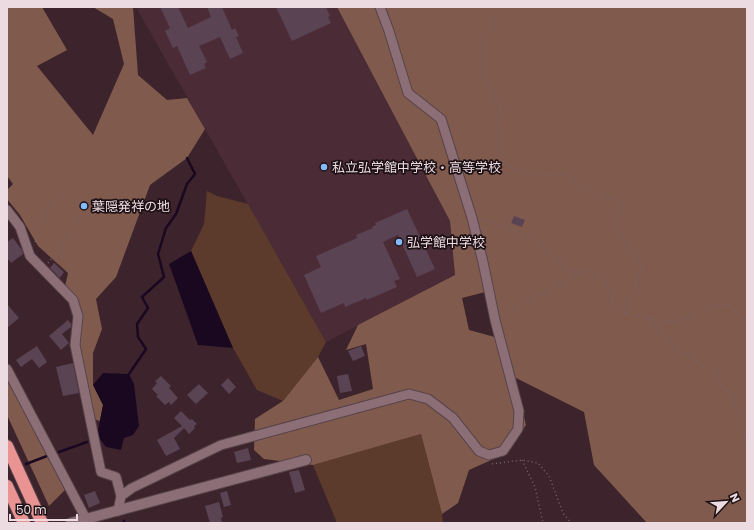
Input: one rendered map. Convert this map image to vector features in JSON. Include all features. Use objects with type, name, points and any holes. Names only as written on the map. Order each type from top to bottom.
[{"type":"highway","points":[[7,446],[42,523]]},
{"type":"highway","points":[[7,486],[24,523]]},
{"type":"street","points":[[121,496],[132,488],[221,445],[409,394],[428,399],[453,418],[479,451],[489,455],[503,450],[518,429],[519,411],[495,320],[483,262],[472,218],[441,119],[408,93],[380,7]]},
{"type":"street","points":[[7,210],[20,227],[30,256],[73,300],[78,316],[75,345],[101,472],[116,477],[121,496],[118,511]]},
{"type":"street","points":[[7,369],[88,521]]},
{"type":"street","points":[[71,523],[88,521],[118,511],[306,460]]},
{"type":"path","points":[[485,7],[489,14],[492,27],[481,47],[483,69],[487,86],[500,107],[497,127],[499,145],[505,161],[522,173],[544,175],[569,174],[582,188],[607,195],[618,203],[617,226],[621,239],[643,265],[624,314]]},
{"type":"path","points":[[30,256],[44,215],[61,190]]},
{"type":"path","points":[[43,270],[55,255],[81,212]]},
{"type":"path","points":[[472,218],[520,232],[556,255],[569,272],[586,270],[605,279],[614,306],[624,314],[676,323],[714,306],[730,305],[742,318],[747,320]]},
{"type":"path","points":[[495,320],[586,270]]},
{"type":"path","points":[[649,318],[681,351],[714,372],[735,404],[747,445]]},
{"type":"path","points":[[490,465],[522,460],[538,463],[549,476],[563,513],[571,523]]},
{"type":"path","points":[[522,460],[535,487],[543,523]]},
{"type":"shaded area","points":[[7,7],[42,7],[67,50],[37,66],[93,135],[124,64],[113,19],[93,7],[133,7],[138,75],[167,100],[187,98],[205,129],[187,158],[150,185],[116,277],[96,299],[102,329],[93,353],[93,385],[103,405],[100,421],[90,418],[75,345],[78,316],[64,291],[68,273],[38,246],[20,215],[7,199],[7,190],[13,184],[7,176]]},
{"type":"shaded area","name":"私立弘学館中学校・高等学校","points":[[136,7],[337,7],[450,221],[455,275],[326,342]]},
{"type":"shaded area","points":[[337,7],[747,7],[747,523],[647,523],[594,465],[584,412],[514,377],[526,425],[507,453],[469,470],[458,503],[442,514],[421,434],[313,465],[264,459],[254,450],[255,419],[283,401],[318,357],[339,400],[373,389],[366,344],[346,350],[358,325],[455,275],[450,221]],"holes":[[[493,290],[502,339],[469,330],[462,298]]]},
{"type":"shaded area","points":[[207,191],[217,196],[248,204],[326,342],[318,357],[283,401],[257,390],[233,348],[191,251],[204,224]]},
{"type":"shaded area","points":[[191,251],[233,348],[198,345],[169,264]]},
{"type":"shaded area","points":[[103,373],[129,374],[134,384],[139,426],[133,435],[124,438],[121,450],[106,447],[97,435],[103,405],[93,385]]},
{"type":"shaded area","points":[[7,378],[65,490],[49,506],[7,415]]},
{"type":"shaded area","points":[[421,434],[443,523],[337,523],[313,465]]},
{"type":"building","points":[[160,7],[178,7],[188,28],[211,17],[207,7],[222,7],[232,30],[235,28],[239,36],[236,37],[243,53],[230,59],[220,37],[199,46],[207,62],[204,64],[206,68],[190,75],[177,46],[173,48],[165,31],[170,28]]},
{"type":"building","points":[[276,7],[326,7],[331,23],[292,41]]},
{"type":"building","points":[[407,209],[435,269],[417,277],[398,235],[383,242],[400,279],[394,281],[397,287],[367,300],[366,298],[345,307],[344,303],[321,313],[304,275],[321,267],[316,256],[357,238],[356,235],[373,228],[372,227],[376,225],[375,223]]},
{"type":"building","points":[[514,216],[525,220],[522,227],[511,223]]},
{"type":"building","points":[[13,238],[22,250],[23,254],[11,263],[7,258],[7,242]]},
{"type":"building","points":[[54,263],[64,272],[60,278],[50,268]]},
{"type":"building","points":[[7,304],[19,318],[7,328]]},
{"type":"building","points":[[68,320],[71,327],[62,334],[69,343],[61,350],[49,336]]},
{"type":"building","points":[[37,346],[47,362],[39,368],[32,359],[21,367],[16,360]]},
{"type":"building","points":[[361,346],[365,356],[353,361],[348,351]]},
{"type":"building","points":[[73,363],[79,393],[63,396],[56,367]]},
{"type":"building","points":[[348,374],[352,391],[340,393],[337,376]]},
{"type":"building","points":[[161,376],[171,386],[169,388],[178,398],[171,405],[169,402],[165,405],[156,396],[158,395],[152,389],[157,383],[155,381]]},
{"type":"building","points":[[228,378],[236,387],[229,394],[221,385]]},
{"type":"building","points":[[199,384],[208,393],[196,404],[187,395]]},
{"type":"building","points":[[181,411],[190,420],[192,419],[197,424],[189,434],[184,428],[174,438],[180,449],[166,456],[157,440],[182,426],[174,418]]},
{"type":"building","points":[[248,448],[251,460],[237,463],[234,452]]},
{"type":"building","points":[[299,470],[305,490],[295,493],[289,472]]},
{"type":"building","points":[[95,491],[100,503],[89,508],[84,495]]},
{"type":"building","points":[[227,491],[231,505],[224,507],[220,493]]},
{"type":"building","points":[[219,502],[223,517],[221,518],[222,523],[210,523],[205,506]]},
{"type":"waterway","points":[[129,374],[146,349],[138,337],[137,324],[148,308],[142,297],[164,277],[158,254],[166,228],[176,214],[187,184],[195,174],[187,158]]},
{"type":"waterway","points":[[59,452],[87,442]]},
{"type":"waterway","points":[[26,464],[47,456]]},
{"type":"place","name":"私立弘学館中学校・高等学校","points":[[324,167]]},
{"type":"place","name":"葉隠発祥の地","points":[[84,206]]},
{"type":"place","name":"弘学館中学校","points":[[399,242]]}]
